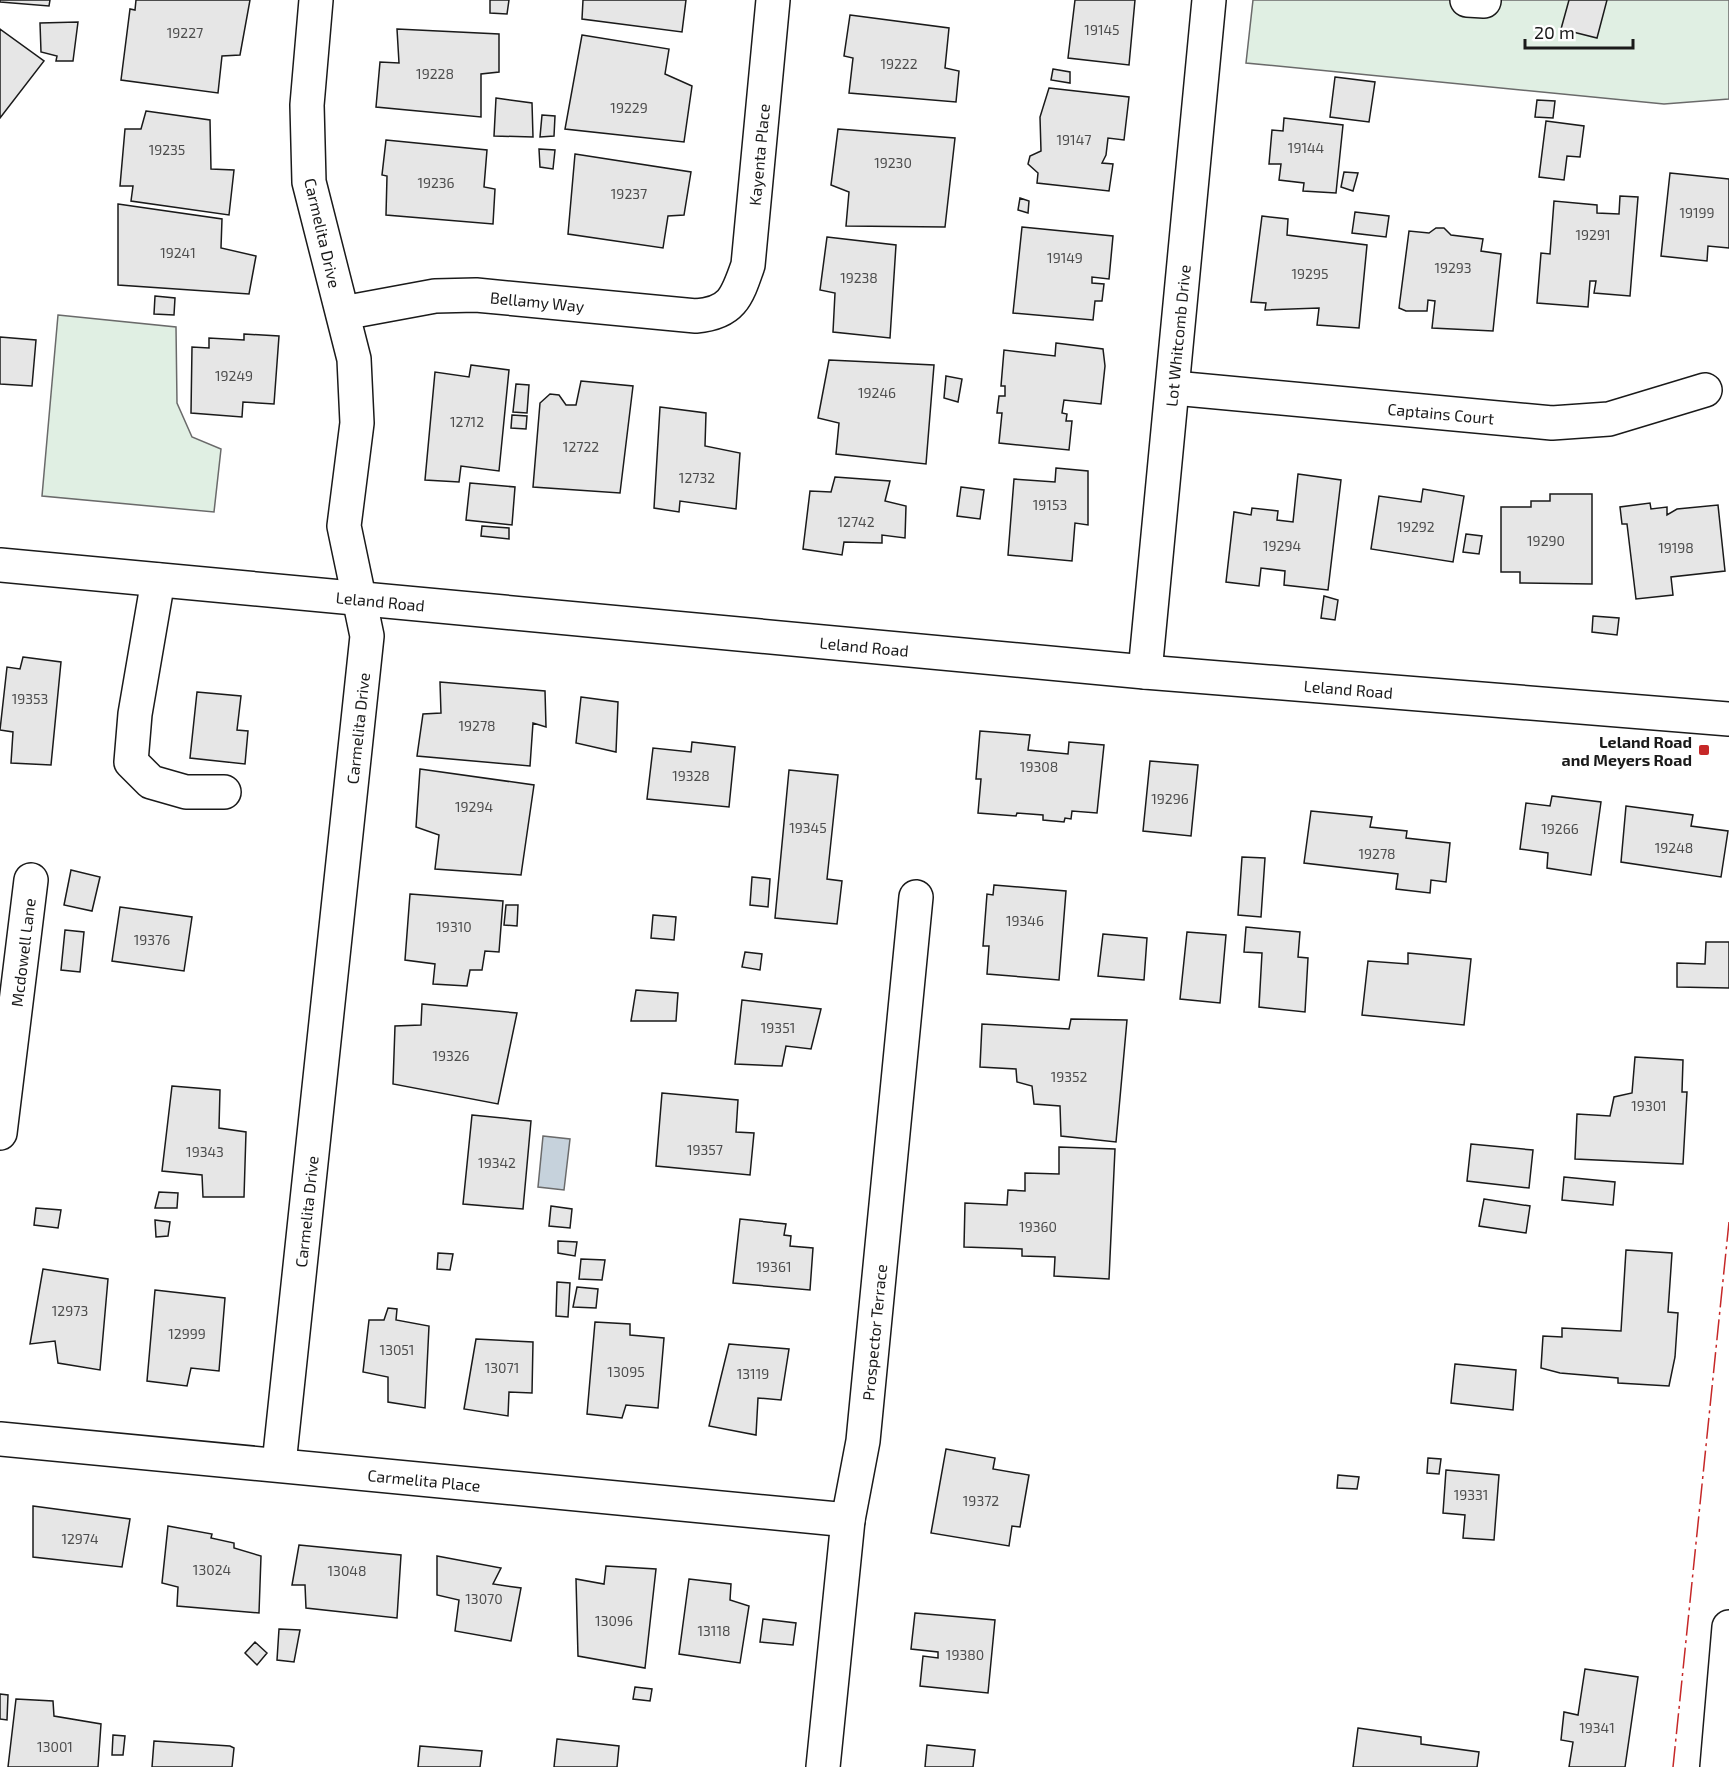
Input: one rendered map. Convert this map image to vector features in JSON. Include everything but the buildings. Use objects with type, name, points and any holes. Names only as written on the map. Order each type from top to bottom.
[{"type":"street","name":"Carmelita Drive","points":[[279,1464],[367,636],[344,526],[357,423],[354,359],[309,182],[307,105],[316,0]]},
{"type":"street","name":"Kayenta Place","points":[[730,306],[740,288],[748,265],[773,0]]},
{"type":"street","name":"Lot Whitcomb Drive","points":[[1145,672],[1174,388],[1209,0]]},
{"type":"street","points":[[1467,0],[1484,1]]},
{"type":"street","name":"Bellamy Way","points":[[343,313],[435,296],[476,295],[696,316],[714,315],[730,306]]},
{"type":"street","name":"Captains Court","points":[[1174,388],[1552,423],[1609,418],[1705,390]]},
{"type":"street","name":"Leland Road","points":[[0,566],[1145,672],[1729,719]]},
{"type":"street","points":[[158,580],[135,714],[130,762],[151,782],[186,792],[224,792]]},
{"type":"street","name":"Mcdowell Lane","points":[[0,1133],[31,880]]},
{"type":"street","name":"Prospector Terrace","points":[[823,1767],[848,1520],[863,1441],[916,897]]},
{"type":"street","name":"Carmelita Place","points":[[0,1439],[848,1520]]},
{"type":"street","points":[[1717,1767],[1729,1627]]},
{"type":"green space","points":[[1253,0],[1729,0],[1729,99],[1664,104],[1246,63]]},
{"type":"green space","points":[[58,315],[176,327],[177,403],[192,437],[221,449],[214,512],[42,496]]},
{"type":"shaded area","points":[[543,1136],[570,1139],[564,1190],[538,1187]]},
{"type":"power","points":[[1673,1767],[1729,1222]]},
{"type":"place","name":"Leland Road and Meyers Road","points":[[1704,750]]}]
